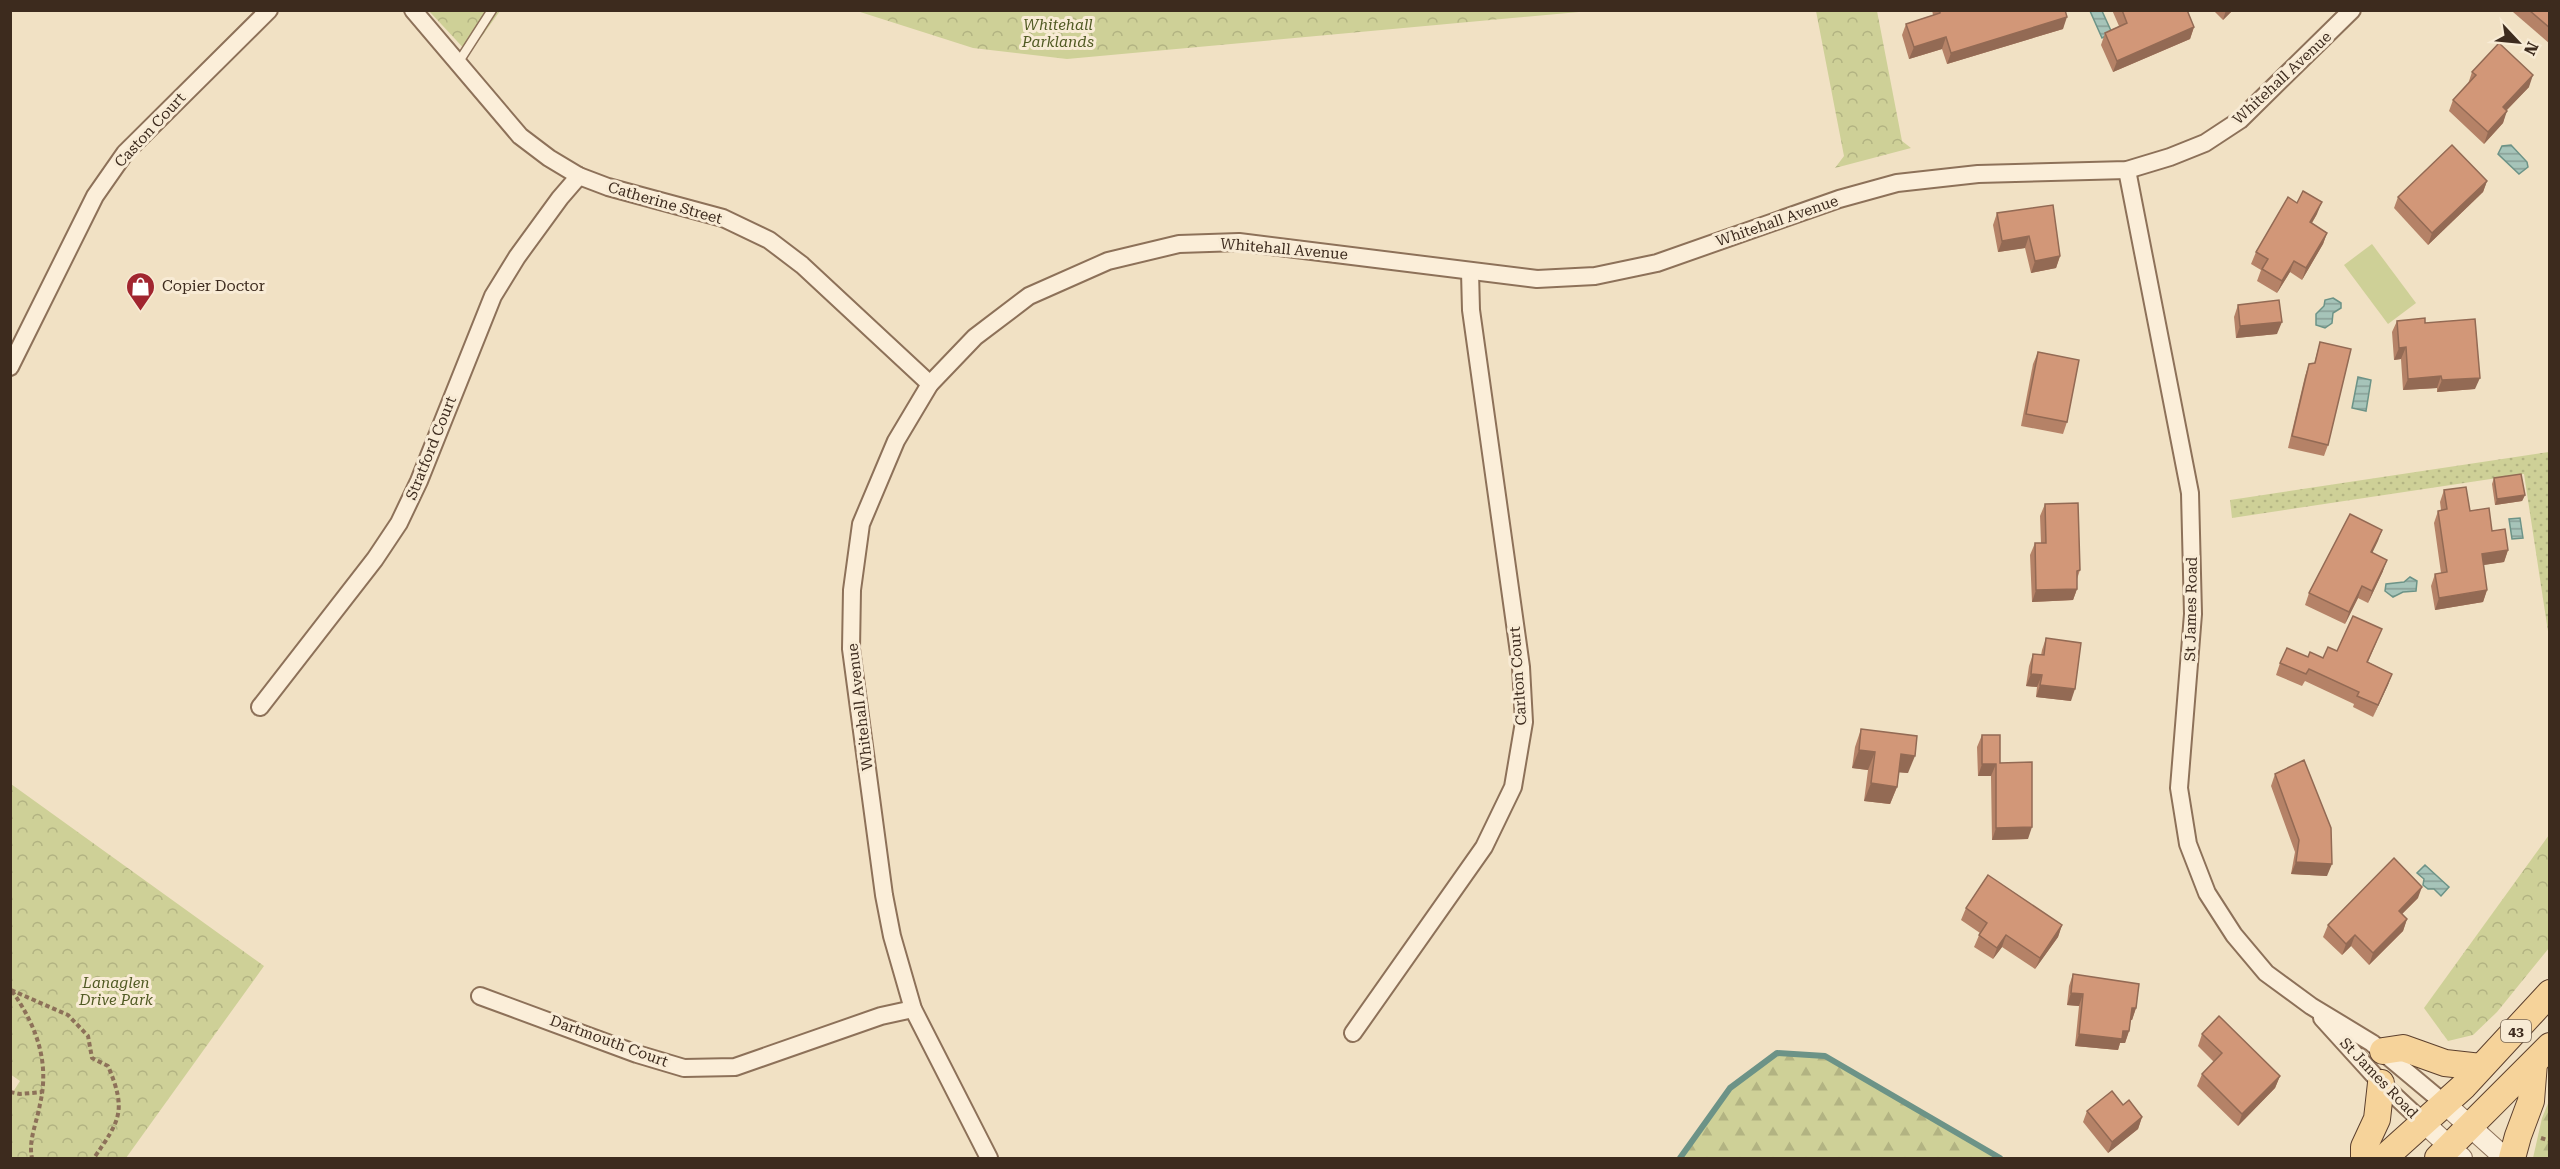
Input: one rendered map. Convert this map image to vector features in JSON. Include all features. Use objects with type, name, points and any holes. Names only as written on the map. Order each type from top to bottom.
[{"type":"main road","name":"43","points":[[2384,1158],[2445,1104],[2550,993]]},
{"type":"main road","points":[[2383,1051],[2403,1048],[2445,1063],[2481,1067]]},
{"type":"main road","name":"43","points":[[2450,1155],[2471,1128],[2542,1054]]},
{"type":"main road","points":[[2512,1158],[2517,1136],[2531,1101],[2542,1054]]},
{"type":"main road","points":[[2364,1158],[2364,1147],[2377,1119],[2381,1083]]},
{"type":"street","name":"Caston Court","points":[[10,367],[95,196],[125,153],[269,10]]},
{"type":"street","name":"Catherine Street","points":[[413,10],[520,136],[549,158],[579,176],[608,187],[723,218],[769,240],[802,265],[930,384]]},
{"type":"street","name":"Whitehall Avenue","points":[[989,1158],[913,1009],[892,936],[884,895],[851,649],[852,590],[861,524],[896,441],[930,384],[975,337],[1029,296],[1108,261],[1179,244],[1239,242],[1537,279],[1595,276],[1657,263],[1839,199],[1898,183],[1978,174],[2127,170],[2205,143],[2240,120],[2352,10]]},
{"type":"street","name":"St James Road","points":[[2127,170],[2190,493],[2193,614],[2179,788],[2188,844],[2207,893],[2234,935],[2266,973],[2311,1006],[2383,1051],[2445,1104]]},
{"type":"street","name":"Stratford Court","points":[[260,707],[375,559],[399,523],[419,481],[493,296],[517,257],[579,176]]},
{"type":"street","name":"Carlton Court","points":[[1353,1033],[1484,847],[1513,787],[1524,722],[1521,667],[1472,310],[1470,272]]},
{"type":"street","name":"Dartmouth Court","points":[[480,996],[684,1068],[735,1067],[881,1016],[913,1009]]},
{"type":"street","name":"St James Road","points":[[2311,1006],[2381,1083],[2424,1124],[2450,1155]]},
{"type":"street","points":[[2445,1104],[2505,1158]]},
{"type":"lane","points":[[458,64],[492,10]]},
{"type":"path","points":[[11,990],[30,1016],[41,1049],[42,1092],[34,1127],[32,1158]]},
{"type":"path","points":[[11,990],[68,1016],[88,1036],[92,1058],[108,1066],[117,1088],[120,1114],[94,1158]]},
{"type":"path","points":[[10,1092],[20,1094],[42,1092]]},
{"type":"green space","points":[[429,11],[500,11],[469,54]]},
{"type":"green space","name":"Whitehall Parklands","points":[[857,11],[1590,11],[1067,59],[973,48]]},
{"type":"green space","points":[[1816,11],[1877,11],[1902,141],[1911,148],[1835,168],[1844,156]]},
{"type":"green space","points":[[2372,244],[2416,303],[2388,324],[2344,265]]},
{"type":"green space","points":[[2549,452],[2549,638],[2524,474],[2232,518],[2230,500]]},
{"type":"green space","name":"Lanaglen Drive Park","points":[[11,784],[264,966],[126,1158],[11,1158],[11,1095],[20,1081],[10,1074]]},
{"type":"green space","points":[[2549,835],[2549,948],[2497,1012],[2473,1035],[2448,1041],[2424,1008]]},
{"type":"green space","points":[[1777,1053],[1825,1056],[2000,1158],[1680,1158],[1730,1088]]},
{"type":"green space","points":[[2549,1101],[2549,1158],[2533,1158],[2542,1118]]},
{"type":"water","points":[[2090,11],[2102,11],[2112,33],[2102,38]]},
{"type":"water","points":[[2511,145],[2527,162],[2528,167],[2519,174],[2498,154],[2502,146]]},
{"type":"water","points":[[2333,298],[2341,303],[2341,308],[2333,313],[2332,323],[2325,328],[2316,325],[2316,314],[2324,306],[2325,300]]},
{"type":"water","points":[[2358,377],[2371,380],[2366,411],[2352,408]]},
{"type":"water","points":[[2520,518],[2523,538],[2512,539],[2509,519]]},
{"type":"water","points":[[2410,577],[2417,581],[2416,591],[2403,592],[2393,597],[2385,591],[2386,584],[2404,582]]},
{"type":"water","points":[[2425,865],[2449,887],[2441,896],[2434,889],[2428,889],[2423,885],[2424,879],[2417,873]]},
{"type":"building","points":[[1940,10],[2065,10],[2067,17],[1951,53],[1946,37],[1914,47],[1906,24],[1940,13]]},
{"type":"building","points":[[2122,10],[2187,10],[2194,27],[2117,61],[2105,33],[2127,23]]},
{"type":"building","points":[[2529,10],[2550,10],[2550,28]]},
{"type":"building","points":[[2499,43],[2533,75],[2503,107],[2507,111],[2488,132],[2453,100],[2476,75],[2472,72]]},
{"type":"building","points":[[2452,145],[2487,181],[2432,233],[2398,197]]},
{"type":"building","points":[[2303,191],[2322,202],[2310,222],[2327,233],[2306,268],[2294,261],[2282,281],[2262,269],[2268,259],[2256,252],[2288,197],[2297,203]]},
{"type":"building","points":[[2053,205],[2060,256],[2035,261],[2029,236],[2002,241],[1997,213]]},
{"type":"building","points":[[2279,300],[2282,322],[2240,326],[2238,305]]},
{"type":"building","points":[[2425,318],[2425,323],[2475,319],[2480,378],[2442,380],[2441,376],[2408,379],[2406,347],[2399,348],[2397,321]]},
{"type":"building","points":[[2320,342],[2351,349],[2328,445],[2292,436],[2309,364],[2315,363]]},
{"type":"building","points":[[2038,352],[2079,360],[2067,422],[2026,414]]},
{"type":"building","points":[[2521,474],[2525,495],[2497,499],[2494,478]]},
{"type":"building","points":[[2466,487],[2470,511],[2489,508],[2492,531],[2505,529],[2508,550],[2482,554],[2487,590],[2439,598],[2435,574],[2447,572],[2438,511],[2447,509],[2444,490]]},
{"type":"building","points":[[2078,503],[2080,570],[2077,571],[2077,589],[2036,590],[2035,543],[2046,543],[2045,504]]},
{"type":"building","points":[[2350,514],[2382,530],[2371,552],[2387,560],[2372,591],[2362,586],[2349,612],[2309,593]]},
{"type":"building","points":[[2353,616],[2382,629],[2367,662],[2392,674],[2378,705],[2357,696],[2359,692],[2309,669],[2306,674],[2280,663],[2287,648],[2308,657],[2310,652],[2323,658],[2328,647],[2337,651]]},
{"type":"building","points":[[2046,638],[2081,643],[2075,689],[2040,685],[2042,675],[2031,674],[2033,654],[2044,655]]},
{"type":"building","points":[[1861,729],[1917,736],[1915,756],[1901,754],[1897,787],[1871,783],[1875,752],[1859,750]]},
{"type":"building","points":[[1982,735],[2000,735],[2000,763],[2032,762],[2032,827],[1996,828],[1996,764],[1982,764]]},
{"type":"building","points":[[2304,760],[2331,828],[2332,864],[2296,862],[2299,840],[2275,774]]},
{"type":"building","points":[[2394,858],[2422,887],[2399,911],[2407,919],[2373,953],[2355,935],[2346,944],[2328,925]]},
{"type":"building","points":[[1988,875],[2062,925],[2040,958],[2006,935],[1997,948],[1979,935],[1987,923],[1966,908]]},
{"type":"building","points":[[2073,974],[2139,984],[2136,1008],[2132,1008],[2129,1031],[2123,1031],[2122,1039],[2079,1034],[2083,994],[2071,993]]},
{"type":"building","points":[[2219,1016],[2280,1076],[2242,1114],[2202,1074],[2222,1053],[2202,1034]]},
{"type":"building","points":[[2112,1091],[2123,1105],[2129,1100],[2142,1117],[2112,1142],[2087,1111]]},
{"type":"waterway","points":[[1680,1158],[1730,1088],[1777,1053],[1825,1056],[2000,1158]]},
{"type":"place","name":"Copier Doctor","points":[[141,312]]}]
